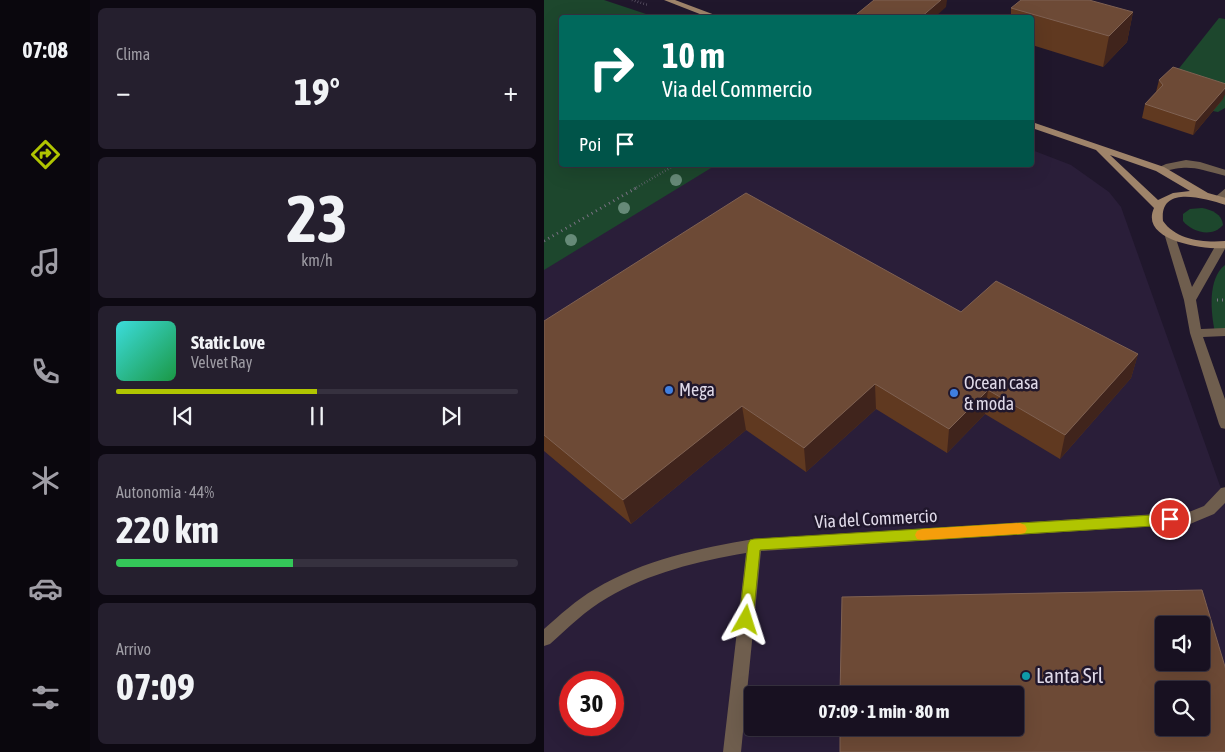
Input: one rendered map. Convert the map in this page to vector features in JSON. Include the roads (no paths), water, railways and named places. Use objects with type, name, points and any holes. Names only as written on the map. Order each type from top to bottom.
[{"type":"main road","points":[[668,0],[710,15]]},
{"type":"main road","points":[[1034,126],[1160,168],[1204,194]]},
{"type":"main road","points":[[1097,147],[1159,206]]},
{"type":"main road","points":[[1223,197],[1190,193],[1176,195],[1159,206],[1157,213],[1158,220],[1169,233],[1194,244],[1223,244]]},
{"type":"street","points":[[1160,168],[1179,162],[1188,162],[1225,172]]},
{"type":"street","points":[[1169,233],[1190,300],[1196,333],[1225,424]]},
{"type":"street","points":[[1190,300],[1223,244]]},
{"type":"street","points":[[1196,333],[1225,332]]},
{"type":"street","name":"Via del Commercio","points":[[544,639],[580,607],[602,593],[623,583],[685,559],[754,544],[1190,518],[1208,510],[1225,492]]},
{"type":"street","points":[[732,752],[754,544]]},
{"type":"place","name":"Mega","points":[[669,390]]},
{"type":"place","name":"Ocean casa & moda","points":[[954,393]]},
{"type":"place","name":"Lanta Srl","points":[[1026,676]]}]
